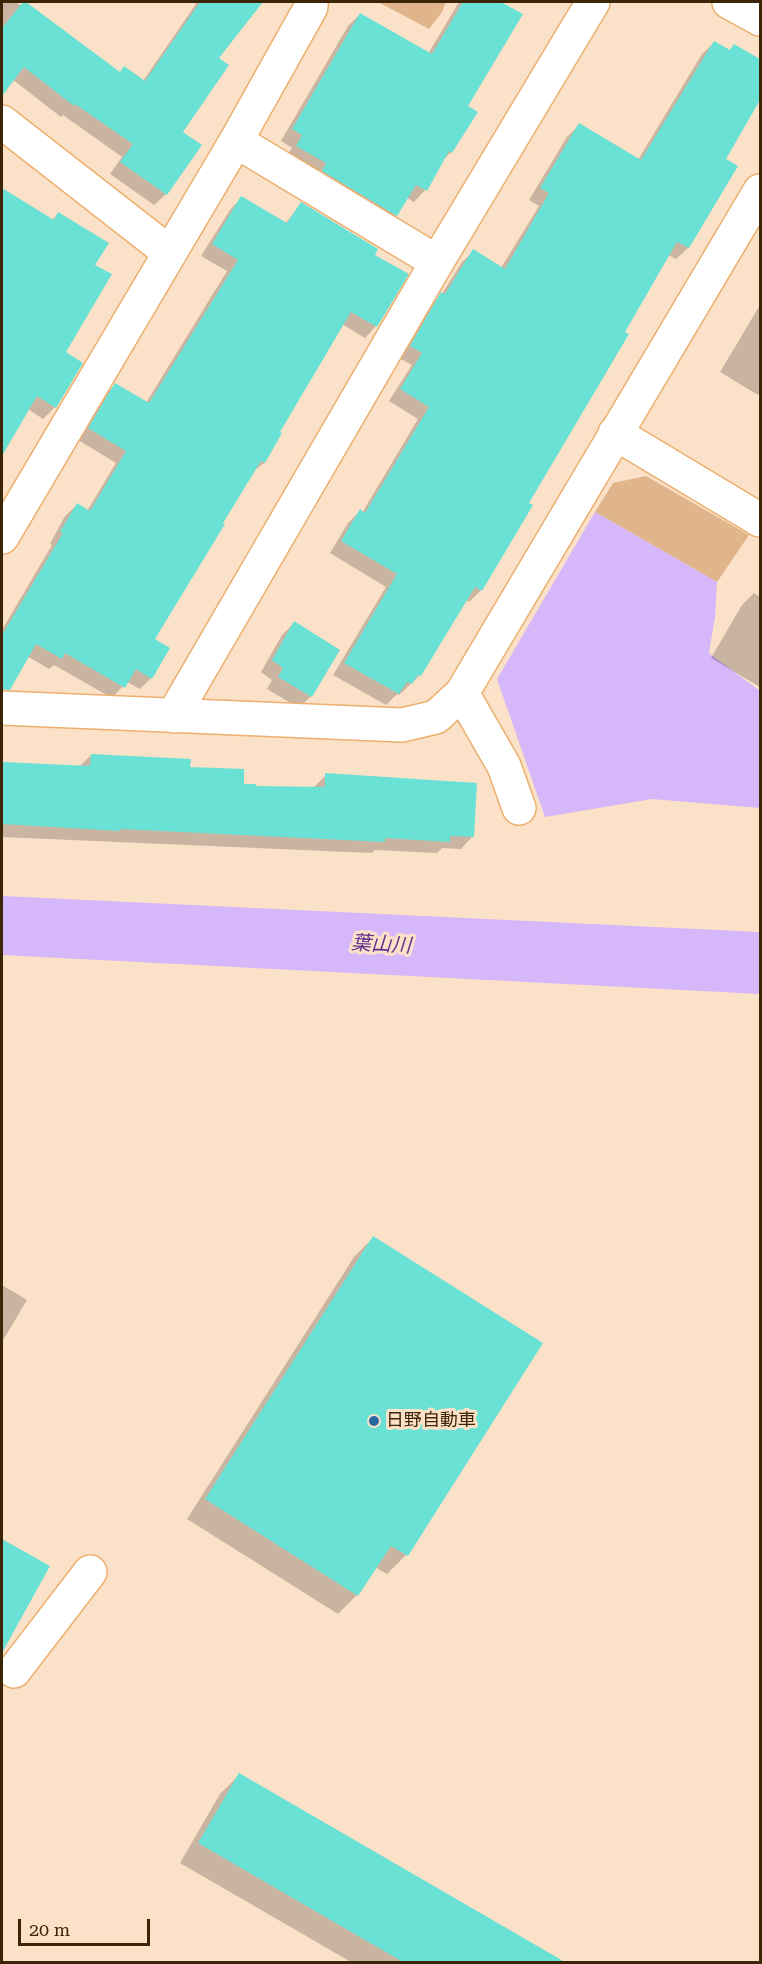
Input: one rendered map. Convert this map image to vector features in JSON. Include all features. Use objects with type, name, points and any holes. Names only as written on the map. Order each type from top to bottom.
[{"type":"street","points":[[2,537],[236,141],[311,7],[311,2]]},
{"type":"street","points":[[173,716],[437,262],[593,2]]},
{"type":"street","points":[[729,2],[760,19]]},
{"type":"street","points":[[2,122],[170,253]]},
{"type":"street","points":[[236,141],[437,262]]},
{"type":"street","points":[[2,708],[402,725],[436,717],[462,693],[760,191]]},
{"type":"street","points":[[615,433],[760,520]]},
{"type":"street","points":[[462,693],[504,766],[519,808]]},
{"type":"street","points":[[6,1674],[90,1572]]},
{"type":"shaded area","points":[[378,2],[446,2],[442,12],[429,29]]},
{"type":"shaded area","points":[[646,476],[749,535],[717,582],[595,512],[613,483]]},
{"type":"water","points":[[595,512],[717,582],[715,617],[709,653],[760,691],[760,808],[652,799],[545,817],[497,679]]},
{"type":"water","name":"葉山川","points":[[2,896],[760,932],[760,994],[2,955]]},
{"type":"building","points":[[23,2],[120,72],[124,66],[145,81],[200,2],[263,2],[219,58],[229,65],[183,132],[202,145],[167,195],[120,162],[133,144],[75,104],[74,106],[24,67],[2,96],[2,28]]},
{"type":"building","points":[[463,2],[501,2],[523,14],[468,106],[478,112],[452,153],[449,151],[427,191],[416,185],[397,216],[322,171],[326,163],[296,146],[302,135],[292,129],[360,13],[432,54]]},
{"type":"building","points":[[714,41],[730,50],[734,44],[760,59],[760,100],[726,159],[738,166],[689,248],[677,242],[625,332],[629,334],[529,503],[533,505],[482,591],[475,587],[421,676],[418,675],[412,684],[407,682],[399,694],[344,663],[397,574],[341,541],[360,509],[365,513],[429,407],[400,389],[422,353],[410,346],[441,292],[445,294],[473,249],[505,269],[549,193],[540,188],[579,123],[641,160]]},
{"type":"building","points":[[2,188],[54,220],[58,212],[109,243],[95,265],[112,274],[66,352],[83,363],[56,408],[37,396],[2,456]]},
{"type":"building","points":[[241,196],[287,223],[301,202],[378,249],[375,255],[409,274],[377,327],[351,312],[280,432],[282,433],[265,463],[261,461],[155,639],[170,648],[152,679],[136,669],[125,688],[65,653],[62,659],[36,644],[10,690],[2,689],[2,635],[63,533],[60,532],[77,503],[90,511],[126,451],[88,428],[115,383],[149,403],[238,260],[212,244]]},
{"type":"building","points":[[294,621],[340,650],[312,697],[278,677],[283,668],[272,660]]},
{"type":"building","points":[[91,754],[191,759],[190,767],[244,769],[244,784],[256,784],[256,786],[325,787],[325,773],[477,783],[474,837],[450,836],[450,842],[385,838],[385,842],[2,824],[2,762],[90,766]]},
{"type":"building","name":"日野自動車","points":[[373,1236],[543,1343],[408,1556],[391,1546],[358,1596],[205,1499]]},
{"type":"building","points":[[2,1539],[50,1566],[2,1653]]},
{"type":"building","points":[[239,1773],[565,1962],[403,1962],[198,1843]]},
{"type":"place","name":"日野自動車","points":[[374,1421]]}]
